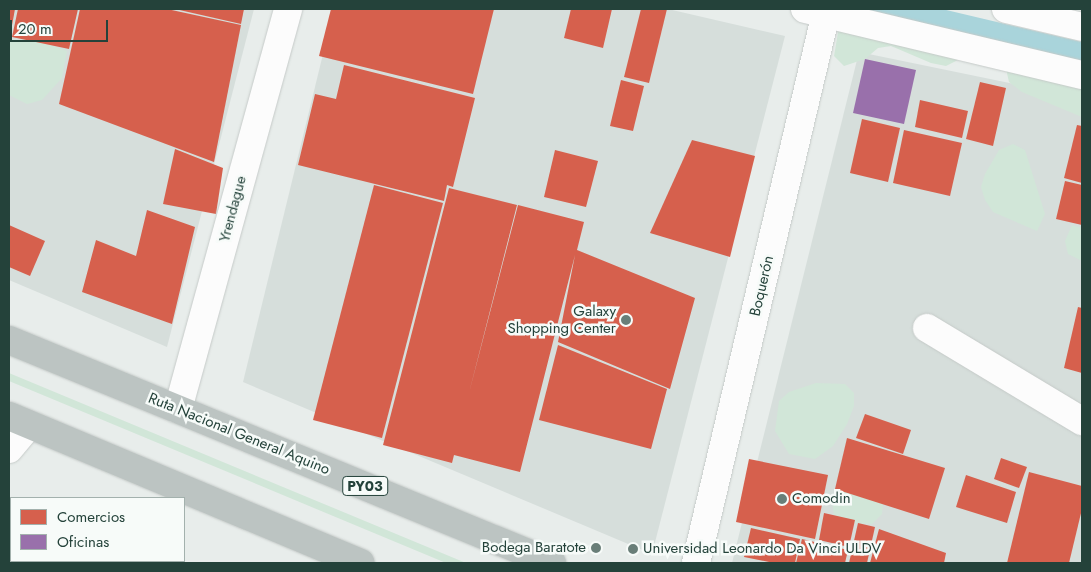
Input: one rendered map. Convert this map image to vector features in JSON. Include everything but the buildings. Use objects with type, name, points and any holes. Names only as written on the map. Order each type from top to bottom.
[{"type":"highway","name":"Ruta Nacional General Aquino","points":[[9,340],[552,563]]},
{"type":"highway","points":[[19,421],[360,563]]},
{"type":"street","name":"Yrendague","points":[[178,409],[288,9]]},
{"type":"street","points":[[1006,9],[1082,27]]},
{"type":"street","points":[[819,10],[1082,75]]},
{"type":"street","name":"Boquerón","points":[[696,563],[819,10]]},
{"type":"street","points":[[927,328],[1082,420]]},
{"type":"street","points":[[9,449],[19,421]]},
{"type":"shaded area","points":[[9,9],[254,9],[167,347],[9,280]]},
{"type":"shaded area","points":[[334,9],[668,9],[785,36],[652,554],[243,382]]},
{"type":"shaded area","points":[[859,52],[1082,98],[1082,563],[732,563]]},
{"type":"green space","points":[[847,9],[891,9],[960,46],[958,60],[946,66],[931,63],[891,46],[878,48],[865,59],[844,66],[834,56],[841,15]]},
{"type":"green space","points":[[9,39],[42,42],[67,51],[62,78],[42,100],[27,104],[9,95]]},
{"type":"green space","points":[[1082,67],[1082,117],[1022,92],[1009,82],[1006,69]]},
{"type":"green space","points":[[1013,144],[1025,150],[1045,214],[1037,231],[993,212],[985,200],[981,187],[985,174],[999,150]]},
{"type":"green space","points":[[1072,225],[1082,228],[1082,261],[1068,254],[1065,241]]},
{"type":"green space","points":[[9,373],[466,563],[446,563],[9,381]]},
{"type":"green space","points":[[816,383],[845,384],[854,393],[854,406],[847,424],[833,446],[815,459],[789,454],[775,431],[779,401],[789,392]]},
{"type":"green space","points":[[835,489],[865,494],[883,503],[882,514],[872,524],[848,523],[834,515],[832,502]]},
{"type":"water","points":[[942,9],[1082,42],[1082,61],[863,10]]},
{"type":"place","name":"Galaxy Shopping Center","points":[[626,320]]},
{"type":"place","name":"Comodin","points":[[782,499]]},
{"type":"place","name":"Bodega Baratote","points":[[596,548]]},
{"type":"place","name":"Universidad Leonardo Da Vinci ULDV","points":[[633,549]]}]
